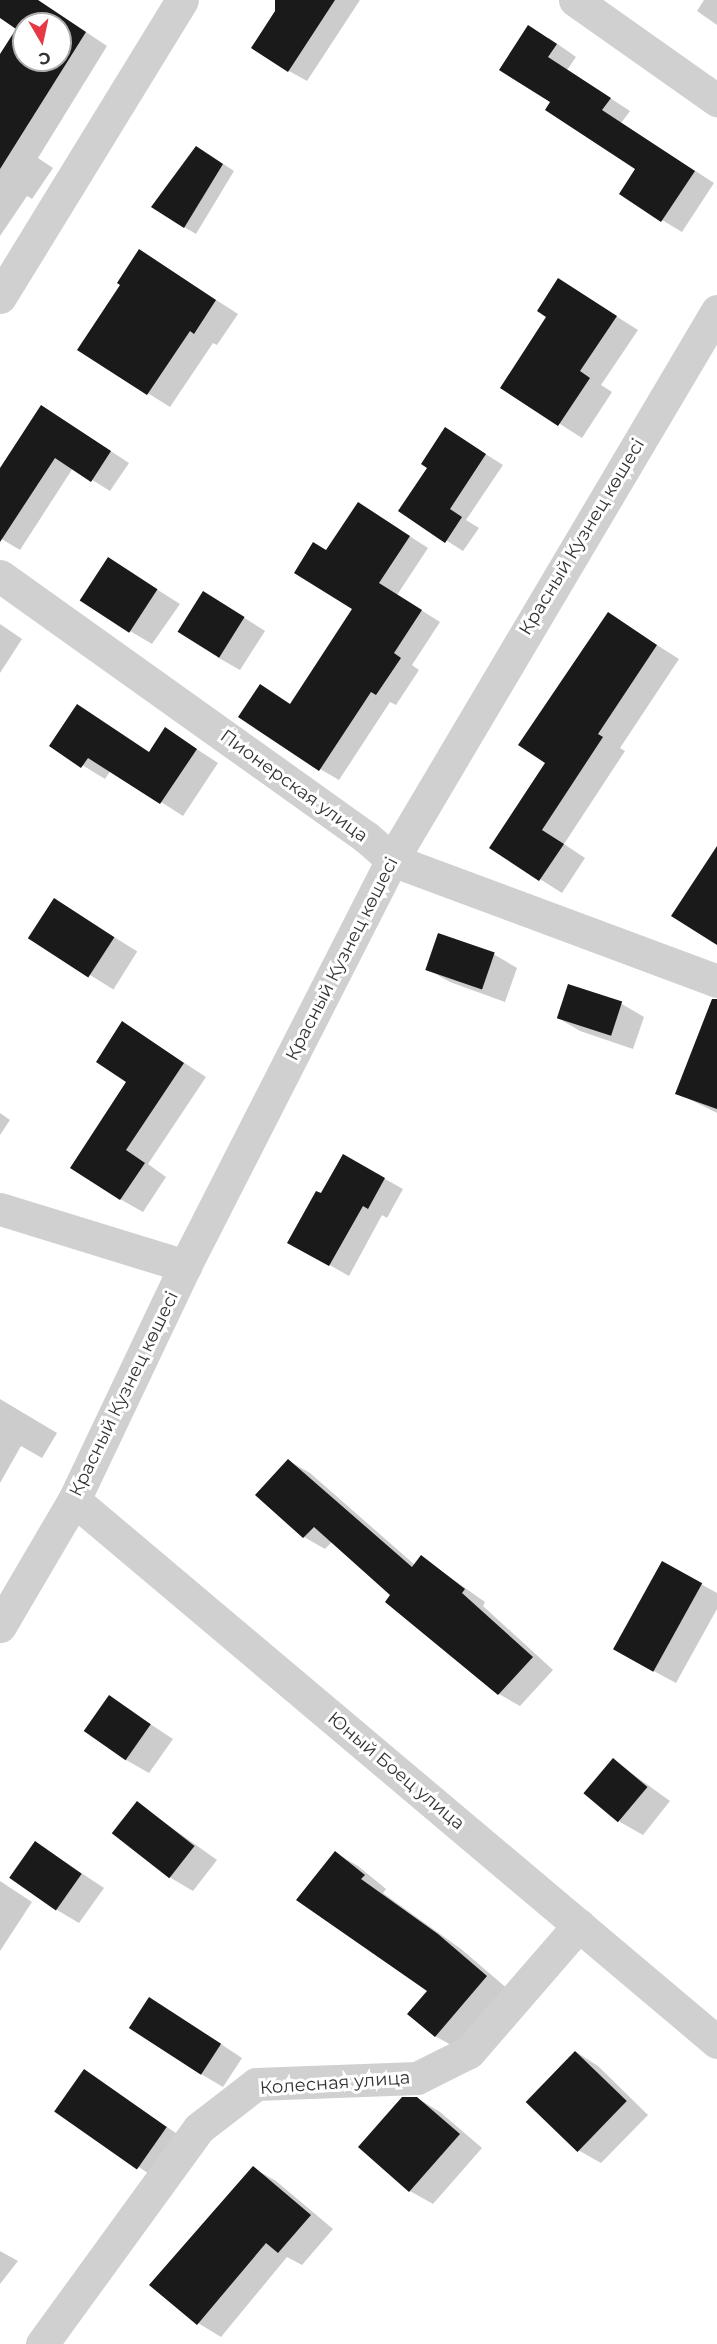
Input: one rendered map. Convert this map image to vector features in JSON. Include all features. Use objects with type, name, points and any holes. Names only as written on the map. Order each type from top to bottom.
[{"type":"street","points":[[0,297],[182,0]]},
{"type":"street","points":[[575,0],[717,100]]},
{"type":"street","name":"Красный Кузнец көшесі","points":[[0,1626],[74,1500],[185,1266],[392,860],[717,311]]},
{"type":"street","name":"Пионерская улица","points":[[0,576],[366,837],[392,860],[717,981]]},
{"type":"street","points":[[0,1209],[185,1266]]},
{"type":"street","name":"Юный Боец улица","points":[[74,1500],[717,2042]]},
{"type":"street","name":"Колесная улица","points":[[42,2344],[199,2128],[256,2084],[417,2078],[469,2052],[579,1925]]},
{"type":"building","points":[[0,0],[38,0],[56,12],[12,12],[12,26],[0,18]]},
{"type":"building","points":[[275,0],[335,0],[288,72],[251,48],[275,11]]},
{"type":"building","points":[[72,23],[86,32],[72,54]]},
{"type":"building","points":[[528,25],[557,44],[548,57],[611,98],[602,110],[695,171],[661,222],[619,194],[635,169],[545,110],[550,102],[499,70]]},
{"type":"building","points":[[12,35],[12,72],[61,72],[0,169],[0,54]]},
{"type":"building","points":[[196,146],[223,164],[184,228],[151,207]]},
{"type":"building","points":[[139,249],[216,300],[194,334],[190,331],[147,395],[77,350],[120,285],[117,283]]},
{"type":"building","points":[[558,278],[617,316],[580,371],[590,378],[558,426],[500,388],[546,317],[537,311]]},
{"type":"building","points":[[41,405],[111,451],[91,482],[55,458],[0,542],[0,468]]},
{"type":"building","points":[[445,427],[486,454],[450,509],[462,517],[445,543],[398,511],[427,468],[421,464]]},
{"type":"building","points":[[358,502],[410,536],[379,583],[422,610],[394,653],[401,658],[376,695],[371,692],[319,771],[238,717],[260,684],[290,704],[352,609],[294,573],[313,542],[326,550]]},
{"type":"building","points":[[108,557],[157,589],[129,633],[80,601]]},
{"type":"building","points":[[203,591],[245,617],[219,658],[178,632]]},
{"type":"building","points":[[608,612],[657,645],[598,734],[603,737],[542,830],[564,844],[539,881],[489,848],[545,763],[518,745]]},
{"type":"building","points":[[77,704],[149,752],[165,727],[197,749],[160,804],[88,758],[81,768],[49,746]]},
{"type":"building","points":[[717,846],[717,945],[671,916]]},
{"type":"building","points":[[54,898],[114,937],[88,977],[28,938]]},
{"type":"building","points":[[438,933],[495,953],[482,989],[425,970]]},
{"type":"building","points":[[568,984],[622,1002],[611,1036],[557,1018]]},
{"type":"building","points":[[712,999],[717,999],[717,1109],[675,1094]]},
{"type":"building","points":[[122,1021],[184,1063],[126,1150],[145,1163],[120,1200],[70,1168],[126,1082],[96,1062]]},
{"type":"building","points":[[343,1154],[385,1178],[368,1209],[363,1206],[329,1266],[287,1243],[316,1191],[321,1193]]},
{"type":"building","points":[[288,1459],[412,1567],[421,1555],[465,1589],[462,1593],[533,1657],[498,1695],[385,1602],[390,1595],[314,1527],[303,1538],[255,1495]]},
{"type":"building","points":[[662,1561],[702,1583],[653,1672],[613,1649]]},
{"type":"building","points":[[109,1695],[151,1724],[126,1760],[84,1731]]},
{"type":"building","points":[[613,1758],[647,1787],[618,1822],[583,1793]]},
{"type":"building","points":[[137,1801],[195,1846],[169,1878],[112,1833]]},
{"type":"building","points":[[35,1841],[82,1874],[56,1911],[9,1878]]},
{"type":"building","points":[[335,1851],[365,1875],[361,1879],[438,1934],[487,1976],[435,2037],[407,2014],[427,1991],[296,1900]]},
{"type":"building","points":[[149,1997],[221,2044],[201,2075],[129,2028]]},
{"type":"building","points":[[575,2051],[627,2101],[577,2152],[526,2102]]},
{"type":"building","points":[[84,2069],[167,2127],[137,2170],[54,2112]]},
{"type":"building","points":[[402,2097],[417,2097],[460,2134],[409,2192],[358,2147]]},
{"type":"building","points":[[253,2166],[311,2215],[278,2253],[266,2243],[197,2325],[149,2285]]}]
